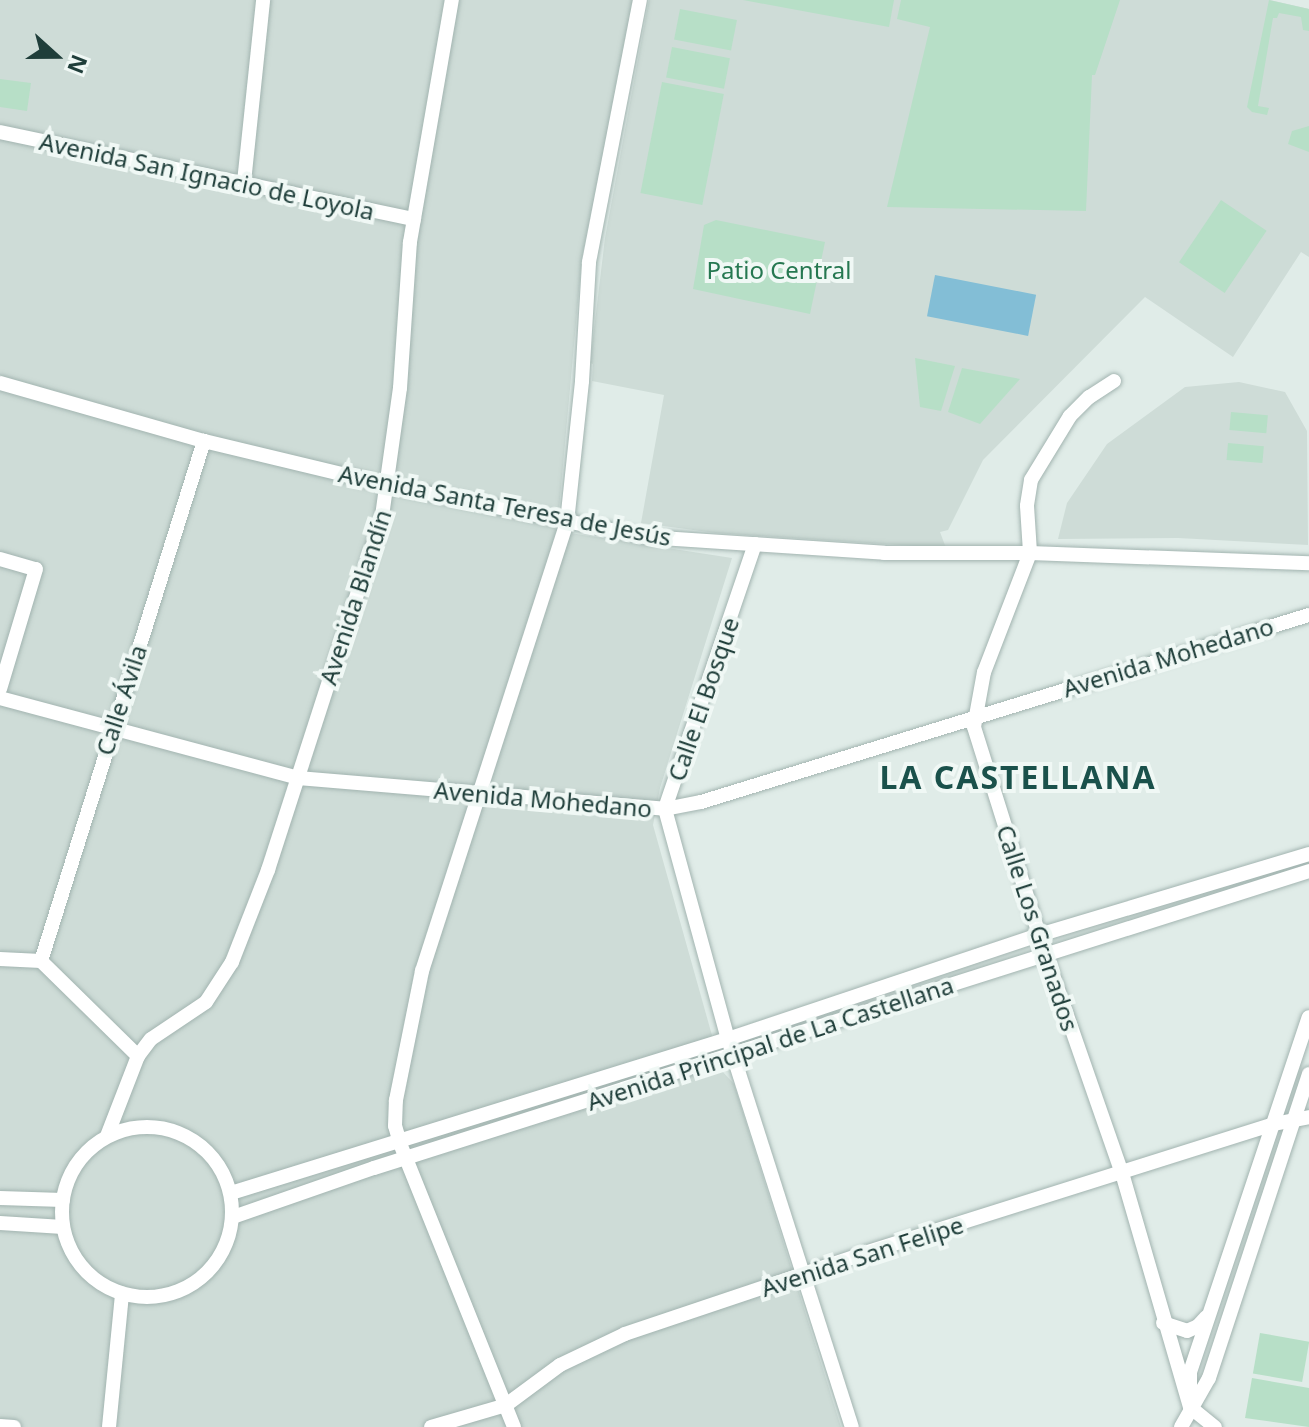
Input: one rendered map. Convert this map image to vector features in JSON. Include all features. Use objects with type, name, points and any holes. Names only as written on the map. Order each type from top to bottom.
[{"type":"street","points":[[244,182],[263,0]]},
{"type":"street","name":"Avenida Blandín","points":[[107,1136],[138,1056],[151,1039],[206,1002],[232,962],[268,870],[382,516],[389,485],[414,219],[452,0]]},
{"type":"street","points":[[514,1427],[400,1143],[395,1126],[396,1100],[422,971],[567,522],[582,381],[589,262],[640,0]]},
{"type":"street","name":"Avenida San Ignacio de Loyola","points":[[0,132],[414,219]]},
{"type":"street","name":"Calle Los Granados","points":[[1114,381],[1089,397],[1070,416],[1031,480],[1027,506],[1030,553],[984,672],[976,716],[976,741],[1039,935],[1122,1173],[1163,1323],[1190,1407]]},
{"type":"street","name":"Avenida Santa Teresa de Jesús","points":[[0,383],[204,441],[389,485],[646,537],[884,553],[1030,553],[1309,563]]},
{"type":"street","name":"Calle Ávila","points":[[41,961],[204,441]]},
{"type":"street","name":"Calle El Bosque","points":[[755,544],[665,809],[728,1039],[852,1427]]},
{"type":"street","points":[[0,559],[36,569],[0,689]]},
{"type":"street","name":"Avenida Mohedano","points":[[0,698],[298,778],[665,809],[701,802],[1309,615]]},
{"type":"street","name":"Avenida Principal de La Castellana","points":[[231,1193],[728,1039],[1039,935],[1309,854]]},
{"type":"street","name":"Avenida Principal de La Castellana","points":[[233,1217],[1309,871]]},
{"type":"street","points":[[0,959],[41,961],[138,1056]]},
{"type":"street","points":[[1190,1407],[1190,1372],[1309,1017]]},
{"type":"street","points":[[1181,1427],[1209,1378],[1302,1118],[1309,1074]]},
{"type":"street","name":"Avenida San Felipe","points":[[431,1427],[506,1405],[560,1365],[594,1346],[801,1274],[1274,1124],[1302,1118]]},
{"type":"street","points":[[145,1126],[183,1134],[214,1158],[231,1193],[233,1217],[222,1254],[195,1283],[160,1297],[122,1294],[98,1282],[79,1263],[63,1227],[63,1200],[77,1163],[107,1136],[145,1126]]},
{"type":"street","points":[[0,1198],[63,1200]]},
{"type":"street","points":[[0,1223],[63,1227]]},
{"type":"street","points":[[109,1427],[122,1294]]},
{"type":"street","points":[[1163,1323],[1182,1331],[1193,1329],[1209,1314]]},
{"type":"street","points":[[1190,1407],[1215,1427]]},
{"type":"street","points":[[0,1426],[14,1427]]},
{"type":"shaded area","points":[[0,0],[635,0],[582,257],[557,531],[732,558],[660,788],[653,825],[722,1071],[734,1084],[841,1427],[0,1427]]},
{"type":"shaded area","points":[[649,0],[1270,0],[1309,9],[1309,257],[1301,252],[1233,357],[1145,297],[983,460],[948,530],[940,532],[946,548],[716,533],[641,523],[664,395],[592,381],[593,364],[590,363],[605,238]]},
{"type":"shaded area","points":[[1239,382],[1285,392],[1307,431],[1308,545],[1178,538],[1058,539],[1067,503],[1107,444],[1185,387]]},
{"type":"green space","points":[[743,0],[894,0],[889,27]]},
{"type":"green space","points":[[901,0],[1120,0],[1095,75],[1092,75],[1086,211],[887,207],[930,27],[897,19]]},
{"type":"green space","points":[[1269,0],[1309,9],[1309,31],[1303,30],[1301,17],[1279,13],[1277,18],[1273,18],[1258,106],[1269,108],[1267,115],[1252,112],[1247,107]]},
{"type":"green space","points":[[680,9],[737,20],[731,50],[674,39]]},
{"type":"green space","points":[[672,47],[730,58],[724,89],[666,77]]},
{"type":"green space","points":[[0,79],[31,83],[27,111],[0,107]]},
{"type":"green space","points":[[662,82],[724,94],[702,205],[640,193]]},
{"type":"green space","points":[[1309,126],[1309,152],[1288,144],[1292,131]]},
{"type":"green space","points":[[1221,200],[1267,231],[1225,293],[1179,262]]},
{"type":"green space","name":"Patio Central","points":[[716,220],[825,242],[810,314],[693,289],[704,225]]},
{"type":"green space","points":[[915,358],[955,366],[941,411],[920,407]]},
{"type":"green space","points":[[962,368],[1020,379],[980,424],[948,412]]},
{"type":"green space","points":[[1231,412],[1268,415],[1266,433],[1229,430]]},
{"type":"green space","points":[[1228,443],[1264,446],[1262,463],[1227,460]]},
{"type":"green space","points":[[1260,1333],[1309,1342],[1302,1382],[1253,1373]]},
{"type":"green space","points":[[1252,1378],[1309,1388],[1309,1427],[1245,1418]]},
{"type":"water","points":[[935,275],[1036,295],[1028,336],[927,316]]},
{"type":"district","name":"LA CASTELLANA","points":[[1018,777]]}]
